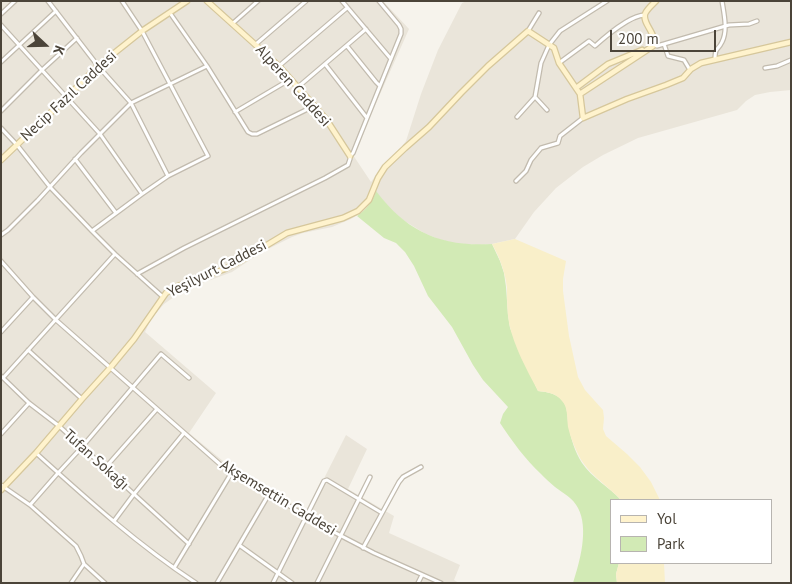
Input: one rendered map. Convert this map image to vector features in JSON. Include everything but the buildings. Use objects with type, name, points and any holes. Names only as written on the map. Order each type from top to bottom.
[{"type":"street","points":[[1,14],[15,1]]},
{"type":"street","points":[[48,1],[98,66],[131,103],[168,176]]},
{"type":"street","points":[[92,231],[168,176],[208,156],[142,31],[122,1]]},
{"type":"street","name":"Necip Fazıl Caddesi","points":[[1,160],[98,66],[142,31],[187,1]]},
{"type":"street","name":"Alperen Caddesi","points":[[207,1],[279,66],[326,119],[350,156]]},
{"type":"street","points":[[231,24],[258,1]]},
{"type":"street","points":[[342,1],[392,59]]},
{"type":"street","points":[[137,274],[184,248],[346,167],[350,162],[350,156],[401,34],[399,25],[379,1]]},
{"type":"street","points":[[517,117],[535,97],[542,63],[549,45],[560,31],[607,1]]},
{"type":"street","points":[[580,94],[652,46],[654,39],[645,15],[656,1]]},
{"type":"street","points":[[715,60],[715,51],[722,41],[725,26],[722,1]]},
{"type":"street","points":[[256,44],[304,2]]},
{"type":"street","points":[[279,66],[347,8]]},
{"type":"street","points":[[1,62],[56,11]]},
{"type":"street","points":[[170,13],[207,66],[248,132],[256,134],[314,106]]},
{"type":"street","points":[[539,13],[528,31],[554,48],[559,63],[580,94],[583,118]]},
{"type":"street","points":[[559,63],[589,41],[595,46],[613,31],[639,15],[645,15]]},
{"type":"street","points":[[576,88],[608,64],[652,46],[725,26],[749,24],[757,21]]},
{"type":"street","points":[[1,25],[100,134],[142,194]]},
{"type":"street","points":[[298,87],[366,29]]},
{"type":"street","name":"Yeşilyurt Caddesi","points":[[2,488],[36,453],[110,368],[134,338],[166,292],[224,269],[287,233],[343,218],[358,211],[369,200],[385,167],[430,127],[488,66],[528,31]]},
{"type":"street","points":[[1,111],[77,38]]},
{"type":"street","points":[[516,181],[526,172],[531,160],[541,148],[558,142],[560,136],[583,118],[683,78],[690,70],[701,63],[791,42]]},
{"type":"street","points":[[664,44],[668,56],[684,60],[690,70]]},
{"type":"street","points":[[347,46],[380,86]]},
{"type":"street","points":[[625,56],[628,62]]},
{"type":"street","points":[[765,68],[778,66],[791,60]]},
{"type":"street","points":[[325,64],[367,118]]},
{"type":"street","points":[[608,64],[614,71]]},
{"type":"street","points":[[1,235],[13,225],[131,103],[207,66]]},
{"type":"street","points":[[235,112],[284,83],[289,78]]},
{"type":"street","points":[[535,97],[547,110]]},
{"type":"street","points":[[1,128],[50,187],[92,231],[163,297]]},
{"type":"street","points":[[75,159],[116,213]]},
{"type":"street","points":[[2,377],[116,254]]},
{"type":"street","name":"Akşemsettin Caddesi","points":[[1,261],[56,320],[222,466],[340,536],[441,583]]},
{"type":"street","points":[[1,332],[33,297]]},
{"type":"street","points":[[1,324],[5,328]]},
{"type":"street","points":[[28,350],[82,399]]},
{"type":"street","points":[[30,505],[58,472],[82,448],[161,354],[189,378]]},
{"type":"street","name":"Tufan Sokağı","points":[[2,377],[29,403],[59,426],[134,494]]},
{"type":"street","points":[[1,434],[29,403]]},
{"type":"street","points":[[105,468],[157,409]]},
{"type":"street","name":"Tufan Sokağı","points":[[114,521],[184,433]]},
{"type":"street","points":[[36,453],[140,543],[196,583]]},
{"type":"street","points":[[363,548],[374,525],[403,477],[421,467]]},
{"type":"street","points":[[174,568],[232,472]]},
{"type":"street","points":[[317,583],[370,477]]},
{"type":"street","points":[[273,583],[322,483],[326,480],[382,513]]},
{"type":"street","points":[[2,488],[30,505],[76,546],[84,564],[105,583]]},
{"type":"street","points":[[134,494],[189,544]]},
{"type":"street","points":[[217,583],[269,494]]},
{"type":"street","points":[[239,545],[292,583]]},
{"type":"street","points":[[71,583],[84,564]]},
{"type":"street","points":[[418,583],[422,575]]},
{"type":"shaded area","points":[[1,1],[383,1],[409,29],[353,155],[371,182],[384,164],[399,151],[406,141],[438,50],[462,3],[467,1],[791,1],[791,90],[755,95],[737,110],[638,138],[603,155],[583,167],[556,188],[534,212],[515,239],[477,245],[453,243],[438,239],[403,220],[391,210],[376,192],[368,206],[351,219],[332,227],[292,237],[262,252],[232,272],[184,290],[164,304],[151,319],[145,332],[216,393],[189,433],[223,461],[307,512],[346,435],[367,449],[348,489],[394,516],[389,533],[460,565],[454,580],[459,583],[1,583]]},
{"type":"green space","points":[[376,191],[400,217],[426,234],[457,243],[492,244],[504,273],[510,328],[538,391],[551,393],[562,400],[566,407],[572,441],[580,459],[586,468],[620,499],[610,499],[610,564],[619,564],[616,574],[617,583],[573,583],[581,555],[583,535],[581,516],[576,504],[535,468],[519,450],[500,423],[508,407],[483,380],[473,365],[452,327],[428,296],[405,252],[396,243],[384,238],[357,216],[364,211],[373,199]]},
{"type":"sand","points":[[515,239],[566,261],[563,291],[569,336],[578,377],[585,390],[603,410],[603,429],[606,436],[640,467],[651,482],[660,499],[620,499],[591,472],[581,459],[574,446],[568,427],[564,403],[560,398],[548,392],[538,391],[521,358],[508,319],[505,276],[492,244]]},
{"type":"sand","points":[[619,564],[664,564],[665,583],[617,583],[616,574]]}]
